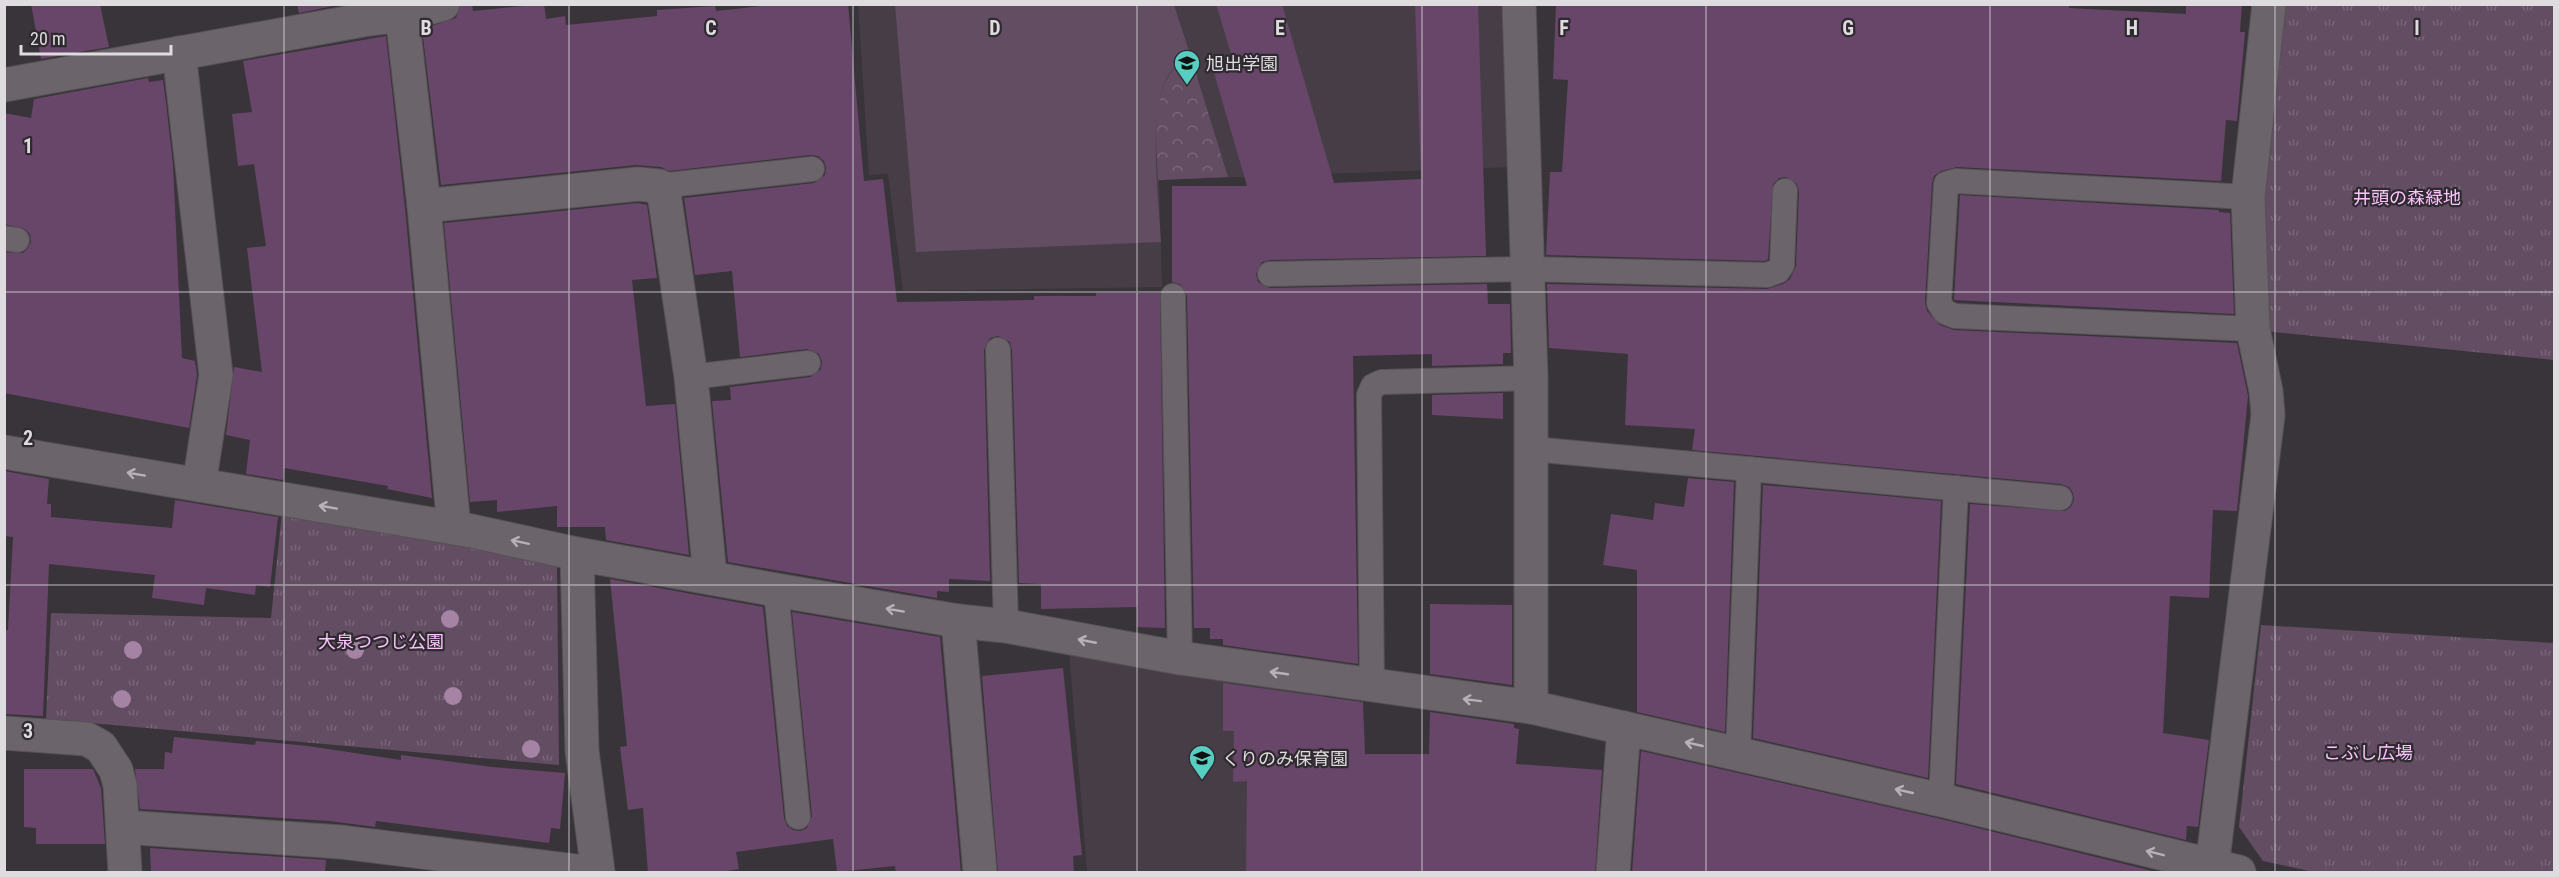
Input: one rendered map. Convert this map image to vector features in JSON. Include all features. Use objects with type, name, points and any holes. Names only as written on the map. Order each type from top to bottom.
[{"type":"street","points":[[4,85],[179,53],[361,12],[402,15],[443,4]]},
{"type":"street","points":[[1518,4],[1531,378],[1530,707]]},
{"type":"street","points":[[4,452],[454,528],[577,554],[958,621],[1006,626],[1180,658],[1372,687],[1530,707],[1941,800],[2225,870],[2268,416],[2266,391],[2253,329],[2248,197],[2269,4]]},
{"type":"street","points":[[402,15],[424,206],[454,528]]},
{"type":"street","points":[[179,53],[216,375],[200,485]]},
{"type":"street","points":[[424,206],[638,184],[659,186],[665,200],[691,377],[710,576]]},
{"type":"street","points":[[577,554],[582,751],[598,873]]},
{"type":"street","points":[[958,621],[980,873]]},
{"type":"street","points":[[1613,873],[1624,728]]},
{"type":"street","points":[[4,733],[87,739],[101,747],[116,770],[123,827],[125,873]]},
{"type":"street","points":[[123,827],[341,842],[584,873]]},
{"type":"lane","points":[[659,186],[812,169]]},
{"type":"lane","points":[[2248,197],[1956,181],[1946,184],[1939,303],[1945,312],[1954,316],[2253,329]]},
{"type":"lane","points":[[1270,274],[1527,269],[1767,275],[1778,271],[1782,265],[1785,191]]},
{"type":"lane","points":[[1173,296],[1180,658]]},
{"type":"lane","points":[[998,350],[1006,626]]},
{"type":"lane","points":[[691,377],[808,363]]},
{"type":"lane","points":[[1372,687],[1369,395],[1373,386],[1382,382],[1531,378]]},
{"type":"lane","points":[[1532,449],[2060,498]]},
{"type":"lane","points":[[1738,754],[1749,469]]},
{"type":"lane","points":[[1941,800],[1956,488]]},
{"type":"lane","points":[[776,590],[798,817]]},
{"type":"shaded area","name":"旭出学園","points":[[858,5],[1507,5],[1512,167],[1159,180],[1162,287],[903,291],[888,174],[869,175]]},
{"type":"shaded area","name":"くりのみ保育園","points":[[1069,651],[1325,690],[1324,872],[1087,872]]},
{"type":"green space","points":[[895,5],[1174,5],[1189,51],[1168,76],[1158,111],[1156,156],[1161,242],[916,252]]},
{"type":"green space","name":"井頭の森緑地","points":[[2280,5],[2554,5],[2554,360],[2264,331],[2259,205]]},
{"type":"green space","points":[[1189,51],[1228,177],[1158,180],[1156,127],[1159,101],[1168,77]]},
{"type":"green space","name":"大泉つつじ公園","points":[[282,512],[557,564],[559,765],[46,719],[51,613],[271,618]]},
{"type":"green space","name":"こぶし広場","points":[[2261,625],[2554,643],[2554,872],[2314,872],[2263,861],[2239,827]]},
{"type":"building","points":[[31,4],[100,4],[109,47],[41,59]]},
{"type":"building","points":[[297,4],[343,4],[299,13]]},
{"type":"building","points":[[461,4],[472,4],[473,11],[544,4],[546,19],[565,16],[566,25],[657,16],[657,10],[715,6],[716,11],[780,4],[848,4],[864,181],[883,179],[897,302],[1034,300],[1034,296],[1160,293],[1165,628],[1137,627],[1137,607],[1041,609],[1041,584],[1019,583],[1012,350],[1010,342],[998,336],[990,338],[984,350],[990,581],[949,579],[949,592],[937,591],[937,598],[728,562],[712,401],[731,400],[730,387],[810,377],[821,369],[822,361],[819,354],[807,349],[740,357],[732,271],[695,275],[684,198],[814,183],[825,175],[824,161],[818,156],[810,155],[669,171],[661,167],[636,165],[441,185],[422,29],[456,18]]},
{"type":"building","points":[[1216,4],[1282,4],[1334,183],[1421,179],[1415,4],[1478,4],[1486,256],[1270,260],[1262,262],[1256,274],[1258,282],[1270,288],[1487,284],[1488,304],[1510,304],[1511,353],[1503,353],[1503,364],[1432,366],[1432,354],[1353,356],[1358,664],[1223,645],[1223,639],[1210,639],[1210,628],[1194,628],[1187,296],[1180,284],[1172,282],[1172,186],[1247,186],[1214,73],[1235,67]]},
{"type":"building","points":[[1556,4],[2069,4],[2069,8],[2186,14],[2186,4],[2242,4],[2240,32],[2245,32],[2237,121],[2226,120],[2221,181],[1957,167],[1941,171],[1934,176],[1932,183],[1925,302],[1927,311],[1940,325],[1954,330],[2237,343],[2248,396],[2237,511],[2213,510],[2209,598],[2170,596],[2163,733],[2209,740],[2198,827],[2187,826],[2186,840],[1956,784],[1970,504],[2065,511],[2071,507],[2074,500],[2069,487],[2061,484],[1692,450],[1695,429],[1625,425],[1628,354],[1549,348],[1547,284],[1767,289],[1783,284],[1790,279],[1796,266],[1799,192],[1797,184],[1786,177],[1779,178],[1773,184],[1768,259],[1765,261],[1546,255],[1550,172],[1562,172],[1568,80],[1553,79]]},
{"type":"building","points":[[386,36],[405,208],[432,498],[387,489],[388,486],[284,468],[283,480],[246,474],[250,440],[226,435],[234,367],[262,372],[247,248],[266,246],[254,164],[238,166],[232,114],[252,112],[243,61]]},
{"type":"building","points":[[148,78],[149,82],[163,80],[166,103],[173,165],[182,358],[195,361],[197,375],[189,428],[4,393],[4,252],[23,253],[31,242],[30,234],[25,229],[4,224],[4,113],[31,118],[34,99]]},
{"type":"building","points":[[1960,195],[2219,210],[2219,212],[2230,213],[2234,314],[1954,300]]},
{"type":"building","points":[[638,203],[647,205],[657,278],[632,280],[646,406],[675,404],[689,555],[606,540],[605,527],[557,527],[557,506],[497,512],[497,500],[470,502],[444,223]]},
{"type":"building","points":[[1503,393],[1503,419],[1432,415],[1432,395]]},
{"type":"building","points":[[4,471],[49,479],[47,504],[51,504],[51,517],[172,528],[175,500],[278,517],[270,587],[256,585],[255,595],[206,588],[204,605],[152,598],[155,575],[49,564],[43,716],[4,714],[4,630],[8,630],[13,537],[4,536]]},
{"type":"building","points":[[1688,478],[1734,482],[1725,732],[1637,712],[1637,570],[1603,565],[1611,514],[1653,520],[1655,503],[1684,507]]},
{"type":"building","points":[[1763,485],[1941,501],[1928,778],[1753,738]]},
{"type":"building","points":[[610,579],[763,607],[784,818],[787,826],[793,830],[800,831],[807,828],[812,816],[792,612],[940,637],[961,873],[896,873],[895,866],[837,872],[833,839],[736,852],[739,869],[714,873],[648,873],[643,808],[628,810],[620,747],[627,746]]},
{"type":"building","points":[[1430,604],[1512,605],[1512,685],[1430,674]]},
{"type":"building","points":[[1063,668],[1082,855],[1073,856],[1074,873],[998,873],[982,676]]},
{"type":"building","points":[[1223,683],[1363,702],[1365,754],[1429,754],[1430,712],[1514,724],[1514,728],[1519,729],[1516,764],[1602,770],[1595,873],[1246,873],[1247,781],[1233,782],[1234,731],[1223,731]]},
{"type":"building","points":[[174,737],[255,745],[256,741],[401,760],[401,755],[492,767],[565,773],[560,829],[551,828],[549,843],[376,821],[375,827],[330,821],[140,809],[135,769],[164,769],[165,752],[172,753]]},
{"type":"building","points":[[1641,751],[1937,818],[2161,873],[1632,873]]},
{"type":"building","points":[[24,769],[93,769],[101,788],[105,844],[36,844],[36,828],[24,827]]},
{"type":"building","points":[[150,848],[326,860],[325,873],[151,873]]},
{"type":"place","name":"旭出学園","points":[[1187,86]]},
{"type":"place","name":"くりのみ保育園","points":[[1202,781]]}]
